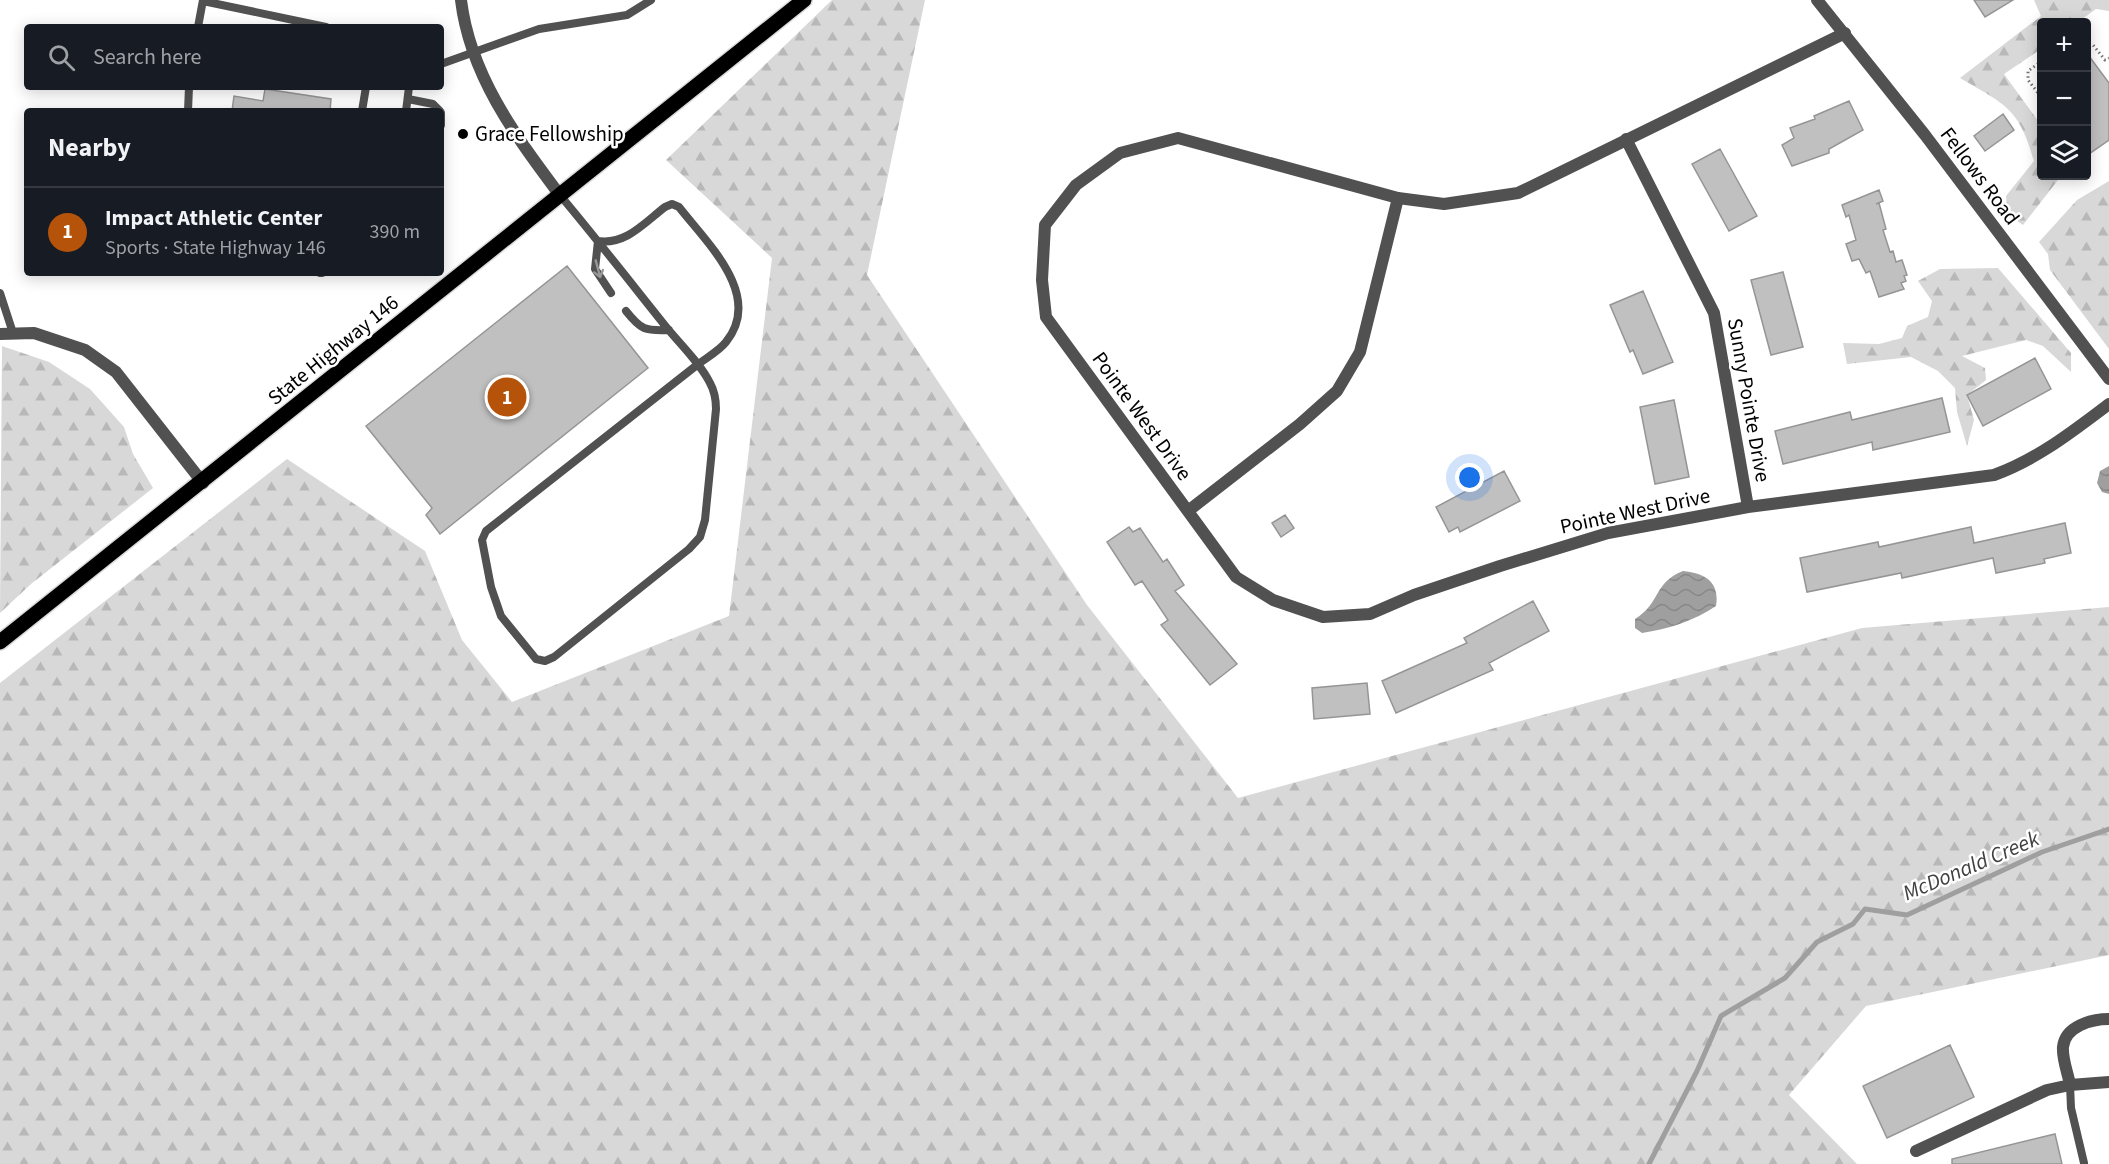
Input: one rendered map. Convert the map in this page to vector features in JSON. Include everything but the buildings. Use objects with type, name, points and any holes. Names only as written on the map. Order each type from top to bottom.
[{"type":"main road","name":"State Highway 146","points":[[0,642],[203,483],[559,194],[804,0]]},
{"type":"street","points":[[461,0],[473,51],[490,94],[515,134],[559,194]]},
{"type":"street","name":"Fellows Road","points":[[1817,0],[1845,33],[2109,378]]},
{"type":"street","name":"Pointe West Drive","points":[[1845,33],[1518,193],[1444,204],[1398,198],[1178,138],[1120,153],[1076,185],[1046,225],[1042,280],[1046,317],[1236,577],[1273,600],[1323,617],[1370,614],[1414,595],[1490,569],[1608,533],[1748,507],[1994,475],[2021,465],[2109,404]]},
{"type":"street","name":"Sunny Pointe Drive","points":[[1626,139],[1714,314],[1748,507]]},
{"type":"street","points":[[1188,511],[1300,424],[1337,391],[1360,352],[1398,198]]},
{"type":"street","points":[[0,334],[34,333],[85,350],[116,372],[203,483]]},
{"type":"street","points":[[2070,1085],[2062,1044],[2069,1032],[2097,1019],[2109,1019]]},
{"type":"street","points":[[1916,1151],[2047,1090],[2070,1085],[2109,1082]]},
{"type":"lane","points":[[199,24],[203,0],[312,24]]},
{"type":"lane","points":[[444,63],[539,29],[627,15],[651,0]]},
{"type":"lane","points":[[188,108],[189,90]]},
{"type":"lane","points":[[362,108],[366,90]]},
{"type":"lane","points":[[406,108],[409,90]]},
{"type":"lane","points":[[408,99],[432,104],[436,108]]},
{"type":"lane","points":[[559,194],[598,241],[669,330],[697,365],[710,381],[716,396],[716,409],[705,520],[700,537],[690,549],[554,657],[545,661],[536,659],[501,616],[490,587],[482,540],[486,531],[697,365],[726,342],[736,322],[738,297],[730,272],[679,207],[672,204],[665,207],[623,240],[610,243],[598,241]]},
{"type":"lane","points":[[598,241],[595,269],[611,293]]},
{"type":"lane","points":[[0,293],[13,333]]},
{"type":"lane","points":[[626,311],[638,327],[650,331],[669,330]]},
{"type":"lane","points":[[2070,1085],[2071,1108],[2084,1163]]},
{"type":"path","points":[[2091,45],[2105,60],[2109,58]]},
{"type":"path","points":[[2037,65],[2028,71],[2028,80],[2037,92]]},
{"type":"green space","points":[[832,0],[925,0],[867,275],[1087,605],[1238,798],[1862,628],[2109,607],[2109,955],[1866,1006],[1789,1095],[1857,1164],[0,1164],[0,683],[287,459],[425,551],[462,640],[512,702],[729,616],[772,258],[666,160]]},
{"type":"green space","points":[[2034,0],[2109,0],[2109,11],[2096,9],[2084,18],[2038,18],[2041,16]]},
{"type":"green space","points":[[2037,19],[2037,52],[2004,74],[2037,119],[2037,180],[2058,180],[2023,225],[2008,215],[2006,196],[2034,161],[2023,129],[2000,102],[1960,78]]},
{"type":"green space","points":[[2109,181],[2109,349],[2050,270],[2048,254],[2039,242],[2077,200]]},
{"type":"green space","points":[[1998,268],[2071,353],[2071,372],[2043,346],[2026,340],[1962,356],[1985,368],[1986,380],[1967,395],[1974,420],[1967,446],[1957,412],[1955,388],[1938,371],[1911,357],[1847,364],[1843,343],[1879,344],[1902,338],[1907,326],[1928,317],[1932,301],[1918,281],[1940,269]]},
{"type":"green space","points":[[2,346],[49,362],[90,389],[124,427],[133,454],[153,488],[31,584],[0,613]]},
{"type":"water","points":[[2109,466],[2109,494],[2102,492],[2097,483],[2100,471]]},
{"type":"water","points":[[1683,571],[1698,574],[1709,580],[1716,591],[1716,606],[1699,616],[1671,627],[1642,633],[1635,628],[1635,619],[1649,606],[1666,581]]},
{"type":"waterway","name":"McDonald Creek","points":[[1649,1164],[1697,1071],[1721,1016],[1785,978],[1817,942],[1853,924],[1865,909],[1907,915],[2042,852],[2109,829]]},
{"type":"place","name":"Grace Fellowship","points":[[463,134]]},
{"type":"place","name":"Impact Athletic Center","points":[[507,397]]}]
